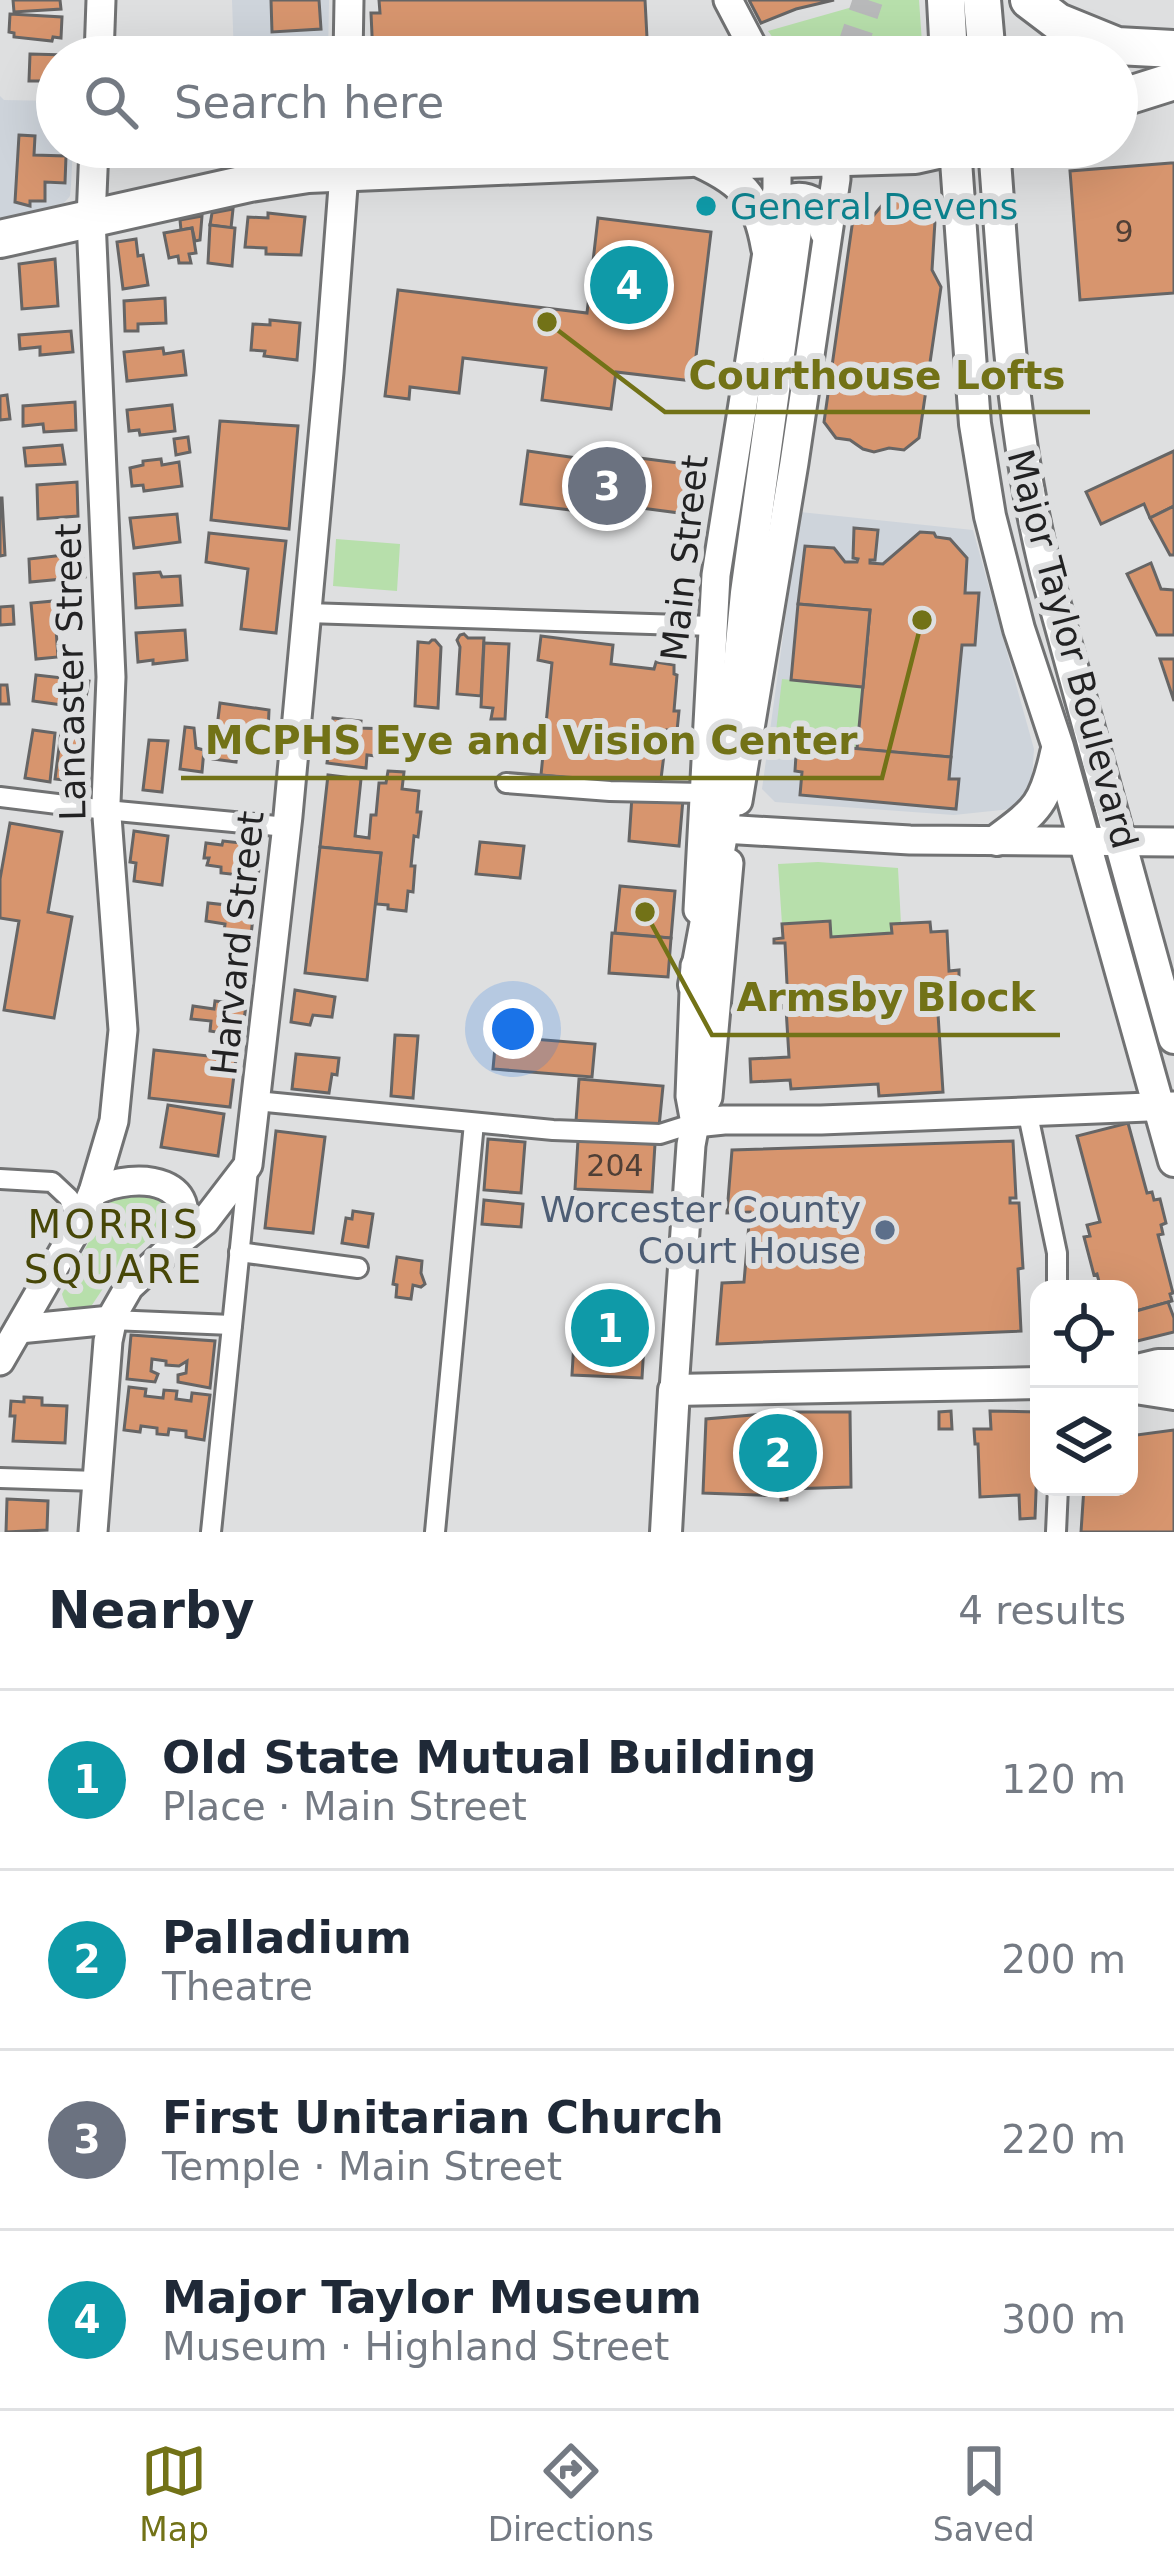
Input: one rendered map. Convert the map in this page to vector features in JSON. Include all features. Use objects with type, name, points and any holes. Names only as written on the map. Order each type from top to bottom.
[{"type":"highway","points":[[946,0],[948,36]]},
{"type":"highway","points":[[982,0],[985,36]]},
{"type":"highway","points":[[1029,0],[1058,22],[1092,36]]},
{"type":"highway","points":[[1138,48],[1174,51]]},
{"type":"highway","points":[[1138,63],[1174,51]]},
{"type":"highway","points":[[1138,92],[1174,81]]},
{"type":"highway","points":[[0,239],[331,168]]},
{"type":"main road","points":[[99,36],[101,0]]},
{"type":"main road","points":[[348,36],[349,0]]},
{"type":"main road","points":[[732,5],[748,36]]},
{"type":"main road","points":[[732,5],[755,36]]},
{"type":"main road","name":"Lancaster Street","points":[[0,1361],[9,1329],[47,1282],[93,1192],[113,1120],[123,1030],[106,811],[111,671],[91,218],[93,168]]},
{"type":"main road","name":"Harvard Street","points":[[248,1165],[287,827],[344,168]]},
{"type":"main road","points":[[714,168],[743,188],[758,210],[767,248]]},
{"type":"main road","name":"Main Street","points":[[695,1123],[690,1096],[694,985],[716,574],[774,207],[775,168]]},
{"type":"main road","points":[[811,236],[831,168]]},
{"type":"main road","name":"Major Taylor Boulevard","points":[[955,168],[981,472],[1019,628],[1166,1106],[1174,1161]]},
{"type":"main road","name":"Major Taylor Boulevard","points":[[996,168],[1025,473],[1046,572],[1174,1038]]},
{"type":"main road","points":[[694,985],[728,830],[746,592],[817,203],[796,196],[774,207]]},
{"type":"main road","points":[[997,840],[1036,810],[1058,747]]},
{"type":"main road","points":[[728,830],[910,840],[1174,842]]},
{"type":"main road","name":"Main Street","points":[[666,1532],[691,1145],[708,1097],[728,830]]},
{"type":"main road","points":[[695,1123],[1166,1106]]},
{"type":"main road","points":[[9,1329],[99,1317],[205,1222],[248,1165]]},
{"type":"main road","points":[[93,1192],[117,1182],[172,1187],[184,1210],[174,1245]]},
{"type":"main road","points":[[47,1282],[51,1312],[59,1322],[99,1317]]},
{"type":"main road","points":[[94,1532],[99,1317]]},
{"type":"main road","points":[[1138,1370],[1174,1364]]},
{"type":"main road","points":[[674,1390],[1030,1383]]},
{"type":"main road","points":[[1135,1388],[1174,1394]]},
{"type":"street","points":[[307,613],[713,626]]},
{"type":"street","points":[[506,783],[703,793]]},
{"type":"street","points":[[0,797],[287,827]]},
{"type":"street","points":[[256,1101],[553,1130],[660,1134],[695,1123]]},
{"type":"street","points":[[1027,1110],[1057,1253],[1057,1280]]},
{"type":"street","points":[[434,1532],[474,1123]]},
{"type":"street","name":"Harvard Street","points":[[211,1532],[248,1165]]},
{"type":"street","points":[[0,1180],[52,1182],[69,1198],[78,1226]]},
{"type":"street","points":[[239,1252],[358,1268]]},
{"type":"street","points":[[99,1317],[232,1325]]},
{"type":"street","points":[[0,1478],[98,1481]]},
{"type":"street","points":[[1056,1532],[1058,1496]]},
{"type":"shaded area","points":[[232,0],[329,0],[328,36],[233,36]]},
{"type":"shaded area","points":[[0,96],[36,101],[36,168],[72,168],[70,196],[64,203],[0,220]]},
{"type":"shaded area","points":[[800,512],[973,530],[1034,749],[1031,792],[1011,809],[954,815],[775,802],[762,789]]},
{"type":"green space","points":[[856,0],[919,0],[922,36],[772,36],[768,31],[856,6]]},
{"type":"green space","points":[[336,539],[400,544],[397,591],[333,586]]},
{"type":"green space","points":[[782,679],[863,687],[857,749],[775,740]]},
{"type":"green space","points":[[778,864],[898,868],[901,924],[892,924],[892,933],[831,937],[829,921],[782,924]]},
{"type":"green space","points":[[123,1195],[162,1197],[169,1207],[166,1223],[118,1266],[90,1308],[72,1309],[62,1294],[106,1208]]},
{"type":"building","points":[[13,0],[60,0],[61,9],[14,12]]},
{"type":"building","points":[[271,0],[319,0],[321,29],[272,32]]},
{"type":"building","points":[[379,0],[645,0],[647,36],[372,36],[371,13],[380,13]]},
{"type":"building","points":[[749,0],[834,0],[761,23]]},
{"type":"building","points":[[10,14],[62,17],[61,36],[36,39],[9,32]]},
{"type":"building","points":[[30,54],[36,54],[36,81],[29,81]]},
{"type":"building","points":[[19,135],[35,136],[36,168],[66,168],[65,183],[45,182],[45,201],[30,201],[30,206],[15,202]]},
{"type":"building","points":[[1174,163],[1174,293],[1080,300],[1070,171]]},
{"type":"building","points":[[903,199],[924,208],[935,221],[932,270],[941,287],[919,438],[904,450],[874,452],[836,438],[824,422],[853,219],[869,221],[883,204]]},
{"type":"building","points":[[233,209],[231,228],[210,225],[212,213]]},
{"type":"building","points":[[268,213],[305,217],[301,255],[266,254],[266,248],[245,247],[248,217],[268,218]]},
{"type":"building","points":[[202,216],[200,240],[195,241],[192,228],[181,230],[180,220]]},
{"type":"building","points":[[598,218],[711,232],[693,381],[616,372],[611,409],[542,400],[546,368],[463,358],[459,393],[410,387],[409,399],[385,396],[398,290],[587,313]]},
{"type":"building","points":[[210,225],[235,228],[232,266],[208,263]]},
{"type":"building","points":[[192,228],[196,253],[189,254],[191,263],[179,263],[178,256],[169,258],[164,233]]},
{"type":"building","points":[[136,239],[148,285],[123,289],[117,242]]},
{"type":"building","points":[[55,259],[58,306],[22,309],[19,264]]},
{"type":"building","points":[[165,298],[166,323],[138,324],[138,331],[125,331],[124,301]]},
{"type":"building","points":[[270,320],[300,323],[297,360],[251,350],[253,324],[270,325]]},
{"type":"building","points":[[71,331],[73,352],[40,355],[40,347],[20,349],[19,335]]},
{"type":"building","points":[[163,348],[164,354],[183,351],[186,375],[127,381],[124,352]]},
{"type":"building","points":[[7,395],[10,419],[0,420],[0,396]]},
{"type":"building","points":[[75,402],[76,430],[44,432],[43,424],[23,426],[23,406]]},
{"type":"building","points":[[172,405],[175,431],[140,435],[139,430],[129,431],[127,410]]},
{"type":"building","points":[[220,421],[298,426],[289,529],[211,520]]},
{"type":"building","points":[[188,437],[190,452],[176,455],[174,439]]},
{"type":"building","points":[[62,445],[65,464],[26,466],[24,448]]},
{"type":"building","points":[[528,451],[584,459],[585,451],[694,465],[687,514],[580,500],[579,511],[521,504]]},
{"type":"building","points":[[1174,451],[1174,506],[1150,518],[1144,504],[1101,524],[1086,492]]},
{"type":"building","points":[[161,459],[162,465],[179,462],[182,486],[144,491],[143,485],[132,486],[130,468]]},
{"type":"building","points":[[77,482],[78,516],[38,519],[37,485]]},
{"type":"building","points":[[0,498],[5,555],[0,556]]},
{"type":"building","points":[[1174,506],[1174,555],[1170,555],[1150,518]]},
{"type":"building","points":[[177,514],[180,542],[134,548],[130,518]]},
{"type":"building","points":[[854,528],[878,530],[875,560],[870,563],[883,564],[920,532],[950,539],[967,558],[965,593],[979,593],[975,645],[962,645],[951,757],[857,749],[870,610],[798,604],[805,546],[834,548],[845,562],[857,562],[853,558]]},
{"type":"building","points":[[209,533],[286,541],[276,633],[241,629],[248,569],[206,562]]},
{"type":"building","points":[[82,553],[85,577],[30,582],[29,559]]},
{"type":"building","points":[[1151,563],[1161,589],[1174,590],[1174,635],[1157,635],[1127,574]]},
{"type":"building","points":[[160,572],[162,577],[180,576],[182,605],[136,608],[134,574]]},
{"type":"building","points":[[54,601],[58,657],[36,659],[31,603]]},
{"type":"building","points":[[798,604],[870,610],[863,687],[791,680]]},
{"type":"building","points":[[13,606],[14,624],[0,625],[0,607]]},
{"type":"building","points":[[185,630],[187,660],[138,662],[136,633]]},
{"type":"building","points":[[464,634],[484,638],[481,696],[457,694],[457,640]]},
{"type":"building","points":[[541,636],[613,645],[611,664],[654,669],[656,662],[674,665],[677,731],[667,730],[660,787],[541,775],[552,663],[538,660]]},
{"type":"building","points":[[432,640],[441,647],[438,708],[415,706],[418,642]]},
{"type":"building","points":[[484,643],[509,644],[505,719],[491,719],[493,708],[481,707]]},
{"type":"building","points":[[1160,659],[1174,659],[1174,701]]},
{"type":"building","points":[[36,675],[89,681],[84,708],[33,701]]},
{"type":"building","points":[[0,685],[7,685],[9,704],[0,704]]},
{"type":"building","points":[[220,703],[269,710],[268,732],[240,729],[236,762],[213,759]]},
{"type":"building","points":[[333,718],[361,721],[360,728],[388,729],[386,757],[367,755],[366,768],[327,763]]},
{"type":"building","points":[[185,727],[194,728],[196,748],[204,750],[202,772],[180,769]]},
{"type":"building","points":[[33,730],[55,733],[50,782],[25,778]]},
{"type":"building","points":[[61,732],[86,735],[80,782],[55,779]]},
{"type":"building","points":[[149,740],[168,741],[162,792],[143,790]]},
{"type":"building","points":[[805,744],[951,757],[949,779],[959,779],[956,809],[800,795],[802,772],[795,771],[796,755],[804,756]]},
{"type":"building","points":[[388,771],[404,772],[402,789],[419,791],[413,892],[408,891],[406,911],[376,904],[381,853],[320,847],[328,775],[361,779],[355,836],[369,838],[379,783],[386,783]]},
{"type":"building","points":[[632,796],[683,799],[679,846],[629,841]]},
{"type":"building","points":[[10,823],[62,832],[48,912],[72,917],[54,1018],[4,1010],[19,921],[0,918],[0,879]]},
{"type":"building","points":[[134,831],[168,836],[162,885],[134,881],[136,863],[130,862]]},
{"type":"building","points":[[223,841],[261,850],[258,877],[221,873],[221,867],[207,865],[206,843],[222,845]]},
{"type":"building","points":[[480,842],[524,846],[520,878],[476,874]]},
{"type":"building","points":[[320,847],[381,853],[367,980],[305,973]]},
{"type":"building","points":[[620,886],[675,891],[671,938],[615,933]]},
{"type":"building","points":[[228,897],[255,900],[251,935],[224,932],[225,924],[206,921],[208,903],[227,905]]},
{"type":"building","points":[[830,921],[831,937],[892,933],[891,924],[930,922],[931,932],[947,931],[949,971],[959,970],[959,981],[936,983],[943,1092],[879,1096],[878,1084],[791,1089],[790,1080],[751,1082],[750,1059],[789,1057],[786,1008],[777,1008],[788,1005],[785,943],[774,943],[774,939],[783,938],[782,924]]},
{"type":"building","points":[[612,933],[671,938],[668,977],[609,973]]},
{"type":"building","points":[[295,990],[335,997],[332,1017],[313,1015],[310,1025],[291,1022]]},
{"type":"building","points":[[215,1001],[246,1005],[242,1036],[210,1031],[211,1021],[191,1019],[193,1006],[214,1009]]},
{"type":"building","points":[[395,1035],[418,1036],[413,1098],[391,1096]]},
{"type":"building","points":[[496,1036],[595,1044],[592,1077],[493,1069]]},
{"type":"building","points":[[154,1050],[236,1059],[230,1107],[149,1098]]},
{"type":"building","points":[[296,1054],[339,1058],[329,1093],[292,1089]]},
{"type":"building","points":[[579,1079],[663,1086],[659,1127],[576,1121]]},
{"type":"building","points":[[168,1105],[224,1114],[218,1156],[161,1147]]},
{"type":"building","points":[[1128,1123],[1147,1193],[1160,1199],[1166,1223],[1161,1225],[1163,1234],[1158,1235],[1172,1301],[1138,1310],[1138,1280],[1099,1280],[1094,1275],[1084,1237],[1090,1236],[1087,1225],[1100,1222],[1077,1136]]},
{"type":"building","points":[[276,1131],[325,1137],[313,1233],[265,1228]]},
{"type":"building","points":[[488,1139],[525,1142],[521,1193],[484,1190]]},
{"type":"building","points":[[578,1140],[655,1144],[652,1192],[575,1189]]},
{"type":"building","name":"Worcester County Court House","points":[[1013,1141],[1016,1198],[1010,1198],[1010,1203],[1019,1203],[1021,1331],[717,1344],[722,1283],[744,1282],[750,1212],[727,1213],[732,1150]]},
{"type":"building","points":[[484,1200],[523,1204],[521,1227],[482,1224]]},
{"type":"building","points":[[353,1211],[373,1214],[368,1247],[342,1243],[346,1218],[352,1219]]},
{"type":"building","points":[[397,1257],[422,1261],[425,1284],[413,1285],[411,1299],[396,1297]]},
{"type":"building","points":[[1168,1302],[1174,1332],[1138,1341],[1138,1310]]},
{"type":"building","points":[[576,1312],[645,1316],[644,1344],[574,1341]]},
{"type":"building","points":[[131,1335],[215,1341],[210,1388],[178,1382],[178,1375],[186,1373],[187,1361],[179,1366],[152,1359],[151,1371],[158,1374],[155,1382],[127,1379]]},
{"type":"building","points":[[574,1341],[644,1344],[642,1378],[572,1375]]},
{"type":"building","points":[[129,1387],[146,1389],[145,1396],[163,1398],[164,1390],[177,1391],[176,1399],[191,1401],[192,1393],[210,1395],[204,1440],[186,1437],[186,1431],[169,1429],[168,1435],[141,1426],[140,1432],[124,1430]]},
{"type":"building","points":[[24,1397],[42,1398],[42,1405],[67,1406],[65,1443],[13,1441],[11,1401],[24,1402]]},
{"type":"building","points":[[951,1411],[952,1429],[939,1429],[939,1412]]},
{"type":"building","points":[[990,1411],[1030,1412],[1030,1496],[1036,1496],[1035,1518],[1020,1519],[1019,1495],[980,1497],[974,1429],[991,1429]]},
{"type":"building","points":[[850,1412],[851,1487],[787,1489],[787,1500],[703,1493],[706,1419]]},
{"type":"building","points":[[1174,1430],[1174,1532],[1081,1532],[1083,1496],[1138,1496],[1138,1435]]},
{"type":"building","points":[[7,1499],[48,1501],[47,1530],[6,1532]]},
{"type":"tunnel","points":[[856,36],[868,0]]},
{"type":"place","name":"General Devens","points":[[706,206]]},
{"type":"place","name":"Major Taylor Museum","points":[[629,285]]},
{"type":"place","name":"Courthouse Lofts","points":[[547,322]]},
{"type":"place","name":"First Unitarian Church","points":[[607,486]]},
{"type":"place","name":"MCPHS Eye and Vision Center","points":[[922,620]]},
{"type":"place","name":"Armsby Block","points":[[645,912]]},
{"type":"place","name":"Worcester County Court House","points":[[885,1230]]},
{"type":"place","name":"Old State Mutual Building","points":[[610,1328]]},
{"type":"place","name":"Palladium","points":[[778,1453]]},
{"type":"district","name":"MORRIS SQUARE","points":[[114,1246]]}]
